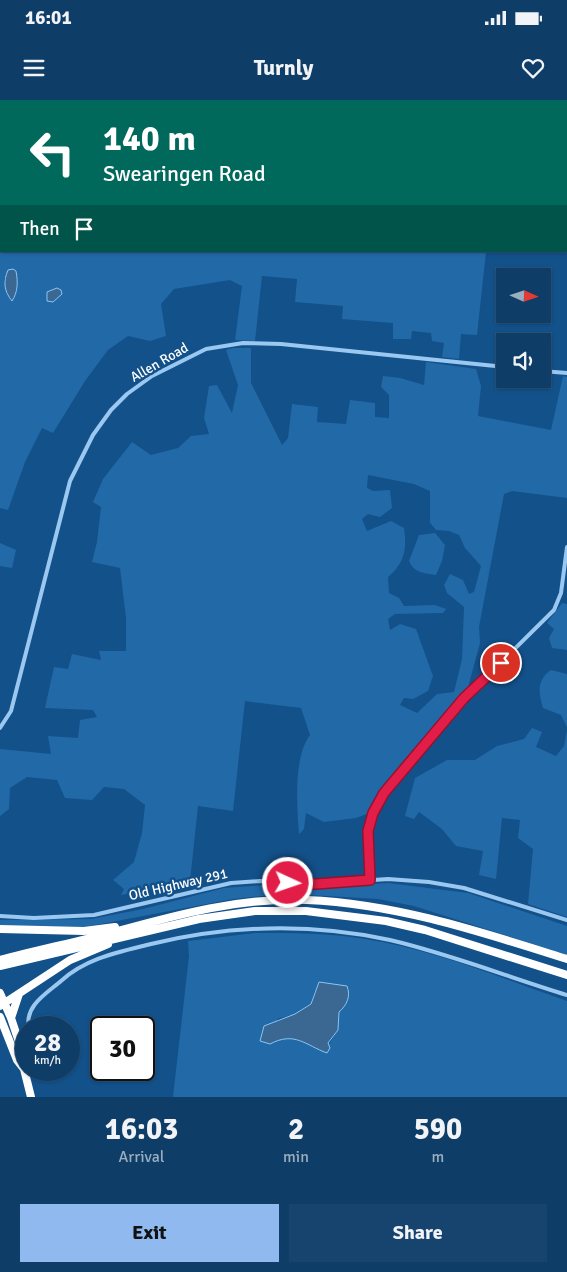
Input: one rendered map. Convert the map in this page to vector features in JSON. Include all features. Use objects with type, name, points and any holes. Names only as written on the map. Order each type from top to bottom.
[{"type":"highway","points":[[0,960],[195,910],[250,903],[305,900],[358,904],[457,924],[567,959]]},
{"type":"highway","points":[[0,966],[199,919],[255,912],[306,911],[386,921],[415,928],[567,975]]},
{"type":"highway","points":[[0,929],[84,931],[130,926]]},
{"type":"highway","points":[[2,1005],[84,952],[147,930]]},
{"type":"highway","points":[[0,993],[2,1005],[11,1018],[15,1030]]},
{"type":"highway","points":[[11,1018],[19,994]]},
{"type":"highway","points":[[0,1017],[15,1055]]},
{"type":"highway","points":[[28,1081],[31,1097]]},
{"type":"street","name":"Allen Road","points":[[0,728],[11,711],[70,481],[93,435],[111,410],[126,394],[152,376],[206,349],[243,343],[288,345],[496,366]]},
{"type":"street","points":[[551,372],[567,373]]},
{"type":"street","points":[[370,880],[368,831],[373,813],[384,793],[464,698],[554,610],[562,588],[567,547]]},
{"type":"street","name":"Old Highway 291","points":[[0,916],[34,918],[94,915],[231,882],[260,881],[316,884],[370,880],[409,880],[464,888],[567,920]]},
{"type":"street","points":[[28,1016],[33,1006],[66,976],[87,963],[178,937],[248,929],[323,930],[391,941],[567,995]]},
{"type":"shaded area","points":[[0,252],[486,252],[477,335],[461,334],[459,359],[442,357],[444,343],[432,341],[431,333],[412,331],[411,339],[393,339],[393,323],[342,319],[343,306],[295,302],[297,279],[262,276],[255,341],[235,340],[242,286],[230,280],[174,289],[161,304],[166,336],[150,341],[128,336],[108,350],[85,381],[53,433],[42,428],[25,462],[8,510],[0,508]],"holes":[[[16,271],[16,295],[7,294],[4,279]]]},
{"type":"shaded area","points":[[13,269],[16,271],[17,283],[12,301],[7,294],[5,278],[8,270]]},
{"type":"shaded area","points":[[57,288],[61,290],[62,294],[53,302],[47,301],[47,292]]},
{"type":"shaded area","points":[[251,348],[251,383],[282,445],[288,438],[292,404],[318,407],[317,422],[346,424],[350,400],[375,403],[375,417],[389,418],[389,395],[381,387],[383,376],[400,378],[424,385],[426,362],[476,369],[481,386],[478,416],[551,430],[563,376],[567,377],[567,498],[512,491],[504,494],[479,627],[480,643],[467,691],[383,788],[369,813],[356,818],[324,822],[306,813],[304,829],[299,834],[297,783],[301,756],[310,735],[301,708],[245,701],[233,811],[198,806],[190,881],[121,895],[124,889],[113,880],[134,862],[142,833],[145,805],[124,789],[104,787],[92,800],[65,798],[57,780],[27,777],[10,788],[9,809],[0,816],[0,749],[51,754],[48,736],[78,738],[80,720],[97,717],[93,710],[45,708],[54,667],[68,669],[72,654],[101,660],[99,651],[126,651],[126,618],[120,568],[92,562],[97,542],[101,507],[93,502],[103,479],[132,442],[151,455],[178,448],[191,436],[209,434],[204,418],[209,386],[217,385],[232,413],[238,385],[226,350]],"holes":[[[368,475],[414,484],[430,491],[430,523],[436,530],[449,531],[459,535],[465,548],[481,566],[474,592],[469,594],[463,580],[450,574],[444,585],[447,593],[464,607],[462,659],[454,692],[437,694],[417,713],[400,705],[404,698],[413,699],[428,691],[433,676],[416,629],[400,624],[390,630],[388,619],[395,614],[443,613],[446,609],[435,605],[404,606],[399,598],[389,593],[388,577],[394,572],[404,555],[404,528],[391,521],[367,531],[362,519],[368,514],[380,517],[392,508],[390,490],[373,491],[367,488]]]},
{"type":"shaded area","points":[[435,533],[445,545],[442,561],[436,575],[417,570],[409,561],[419,535]]},
{"type":"shaded area","points":[[0,543],[16,550],[12,568],[0,566]]},
{"type":"shaded area","points":[[562,603],[567,604],[567,650],[552,648],[549,638],[554,629],[547,623]]},
{"type":"shaded area","points":[[551,670],[567,674],[567,727],[561,715],[543,708],[541,702],[541,682]]},
{"type":"shaded area","points":[[532,728],[542,732],[536,747],[556,756],[564,746],[567,730],[567,917],[528,904],[533,849],[518,838],[520,820],[502,818],[496,879],[479,875],[483,851],[456,846],[442,829],[419,812],[414,819],[405,816],[415,778],[447,760],[475,760],[497,746],[524,739]]},
{"type":"shaded area","points":[[388,883],[468,893],[567,926],[567,955],[414,906],[378,899],[328,896],[281,894],[233,899],[85,927],[0,926],[0,920],[91,919],[143,909],[224,888],[265,885],[301,889]]},
{"type":"shaded area","points":[[255,933],[324,934],[365,939],[442,957],[567,1001],[567,1097],[173,1097],[189,956],[188,941]],"holes":[[[315,990],[339,1012],[338,1030],[324,1052],[322,1049],[291,1037],[280,1039],[277,1019],[295,1014],[311,1003]]]},
{"type":"shaded area","points":[[319,982],[347,986],[349,993],[346,1003],[339,1012],[338,1030],[328,1043],[330,1048],[327,1053],[293,1039],[279,1040],[270,1044],[260,1041],[264,1026],[295,1014],[311,1004]]},
{"type":"route","points":[[288,883],[330,884],[370,880],[367,846],[368,831],[370,820],[384,793],[464,698],[501,663]]}]
